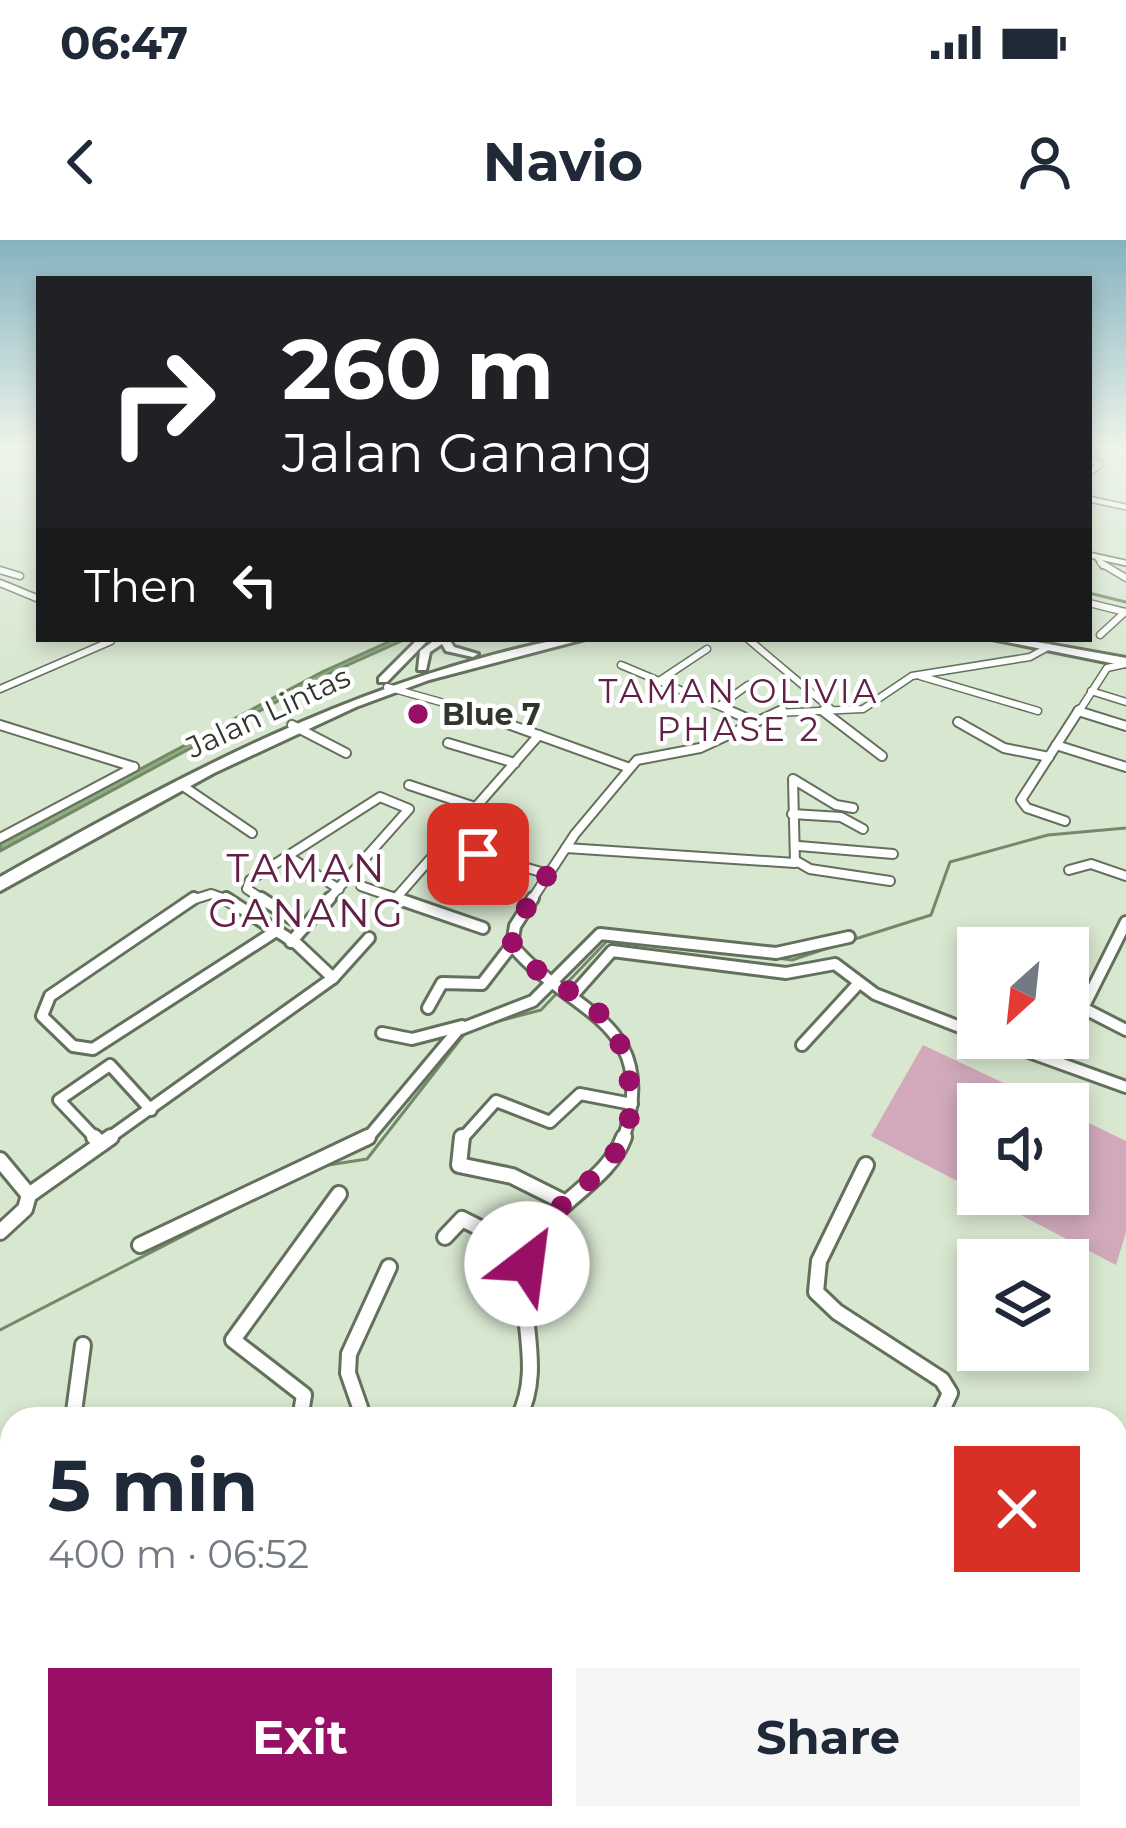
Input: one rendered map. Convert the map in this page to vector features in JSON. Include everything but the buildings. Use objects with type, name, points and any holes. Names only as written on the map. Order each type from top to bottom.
[{"type":"highway","name":"Jalan Lintas","points":[[419,678],[472,654],[525,642]]},
{"type":"highway","name":"Jalan Lintas","points":[[0,870],[288,722],[385,684],[567,642]]},
{"type":"highway","points":[[1036,645],[1126,661]]},
{"type":"highway","points":[[1036,645],[1126,661]]},
{"type":"highway","name":"Jalan Lintas","points":[[0,885],[288,722],[385,684]]},
{"type":"street","points":[[1093,556],[1126,563]]},
{"type":"street","points":[[1093,556],[1126,578]]},
{"type":"street","points":[[0,569],[20,576]]},
{"type":"street","points":[[0,583],[36,598]]},
{"type":"street","points":[[1092,604],[1125,612]]},
{"type":"street","points":[[1100,635],[1125,612]]},
{"type":"street","points":[[0,689],[109,642]]},
{"type":"street","points":[[385,684],[421,642]]},
{"type":"street","points":[[419,678],[425,651],[439,642]]},
{"type":"street","points":[[446,642],[472,654]]},
{"type":"street","points":[[752,642],[831,709]]},
{"type":"street","points":[[428,1008],[442,983],[482,984],[512,945],[515,926],[548,874],[627,767],[650,754],[700,748],[782,710],[862,709],[916,675],[1028,658],[1036,645]]},
{"type":"street","points":[[658,680],[707,649]]},
{"type":"street","points":[[409,655],[419,678],[539,735],[627,767]]},
{"type":"street","points":[[1093,656],[1107,668]]},
{"type":"street","points":[[1065,821],[1021,803],[1107,668],[1126,661]]},
{"type":"street","points":[[621,665],[754,721]]},
{"type":"street","points":[[916,675],[1038,711]]},
{"type":"street","points":[[719,706],[748,685]]},
{"type":"street","points":[[1091,692],[1126,702]]},
{"type":"street","points":[[820,709],[882,756]]},
{"type":"street","points":[[1078,711],[1126,726]]},
{"type":"street","points":[[288,722],[346,753]]},
{"type":"street","points":[[958,722],[1004,748],[1049,757]]},
{"type":"street","points":[[0,724],[134,767],[0,838]]},
{"type":"street","points":[[396,898],[539,735]]},
{"type":"street","points":[[448,743],[515,763]]},
{"type":"street","points":[[1056,745],[1126,767]]},
{"type":"street","points":[[798,862],[788,790],[796,777],[837,808],[853,808]]},
{"type":"street","points":[[180,784],[252,833]]},
{"type":"street","points":[[409,785],[476,807]]},
{"type":"street","points":[[291,942],[409,809],[380,797],[247,886],[293,919]]},
{"type":"street","points":[[792,814],[842,818],[863,829]]},
{"type":"street","points":[[443,844],[548,874]]},
{"type":"street","points":[[799,846],[892,854]]},
{"type":"street","points":[[566,848],[798,862],[810,869],[890,881]]},
{"type":"street","points":[[288,856],[339,889]]},
{"type":"street","points":[[1069,870],[1091,864],[1126,876]]},
{"type":"street","points":[[361,886],[483,928]]},
{"type":"street","points":[[276,932],[102,1046],[79,1049],[42,1016],[50,996],[195,897],[221,896],[276,932],[291,942],[333,978]]},
{"type":"street","points":[[1126,922],[1083,1008],[1126,1030]]},
{"type":"street","points":[[382,1033],[422,1038],[531,1003],[600,934],[776,953],[849,937]]},
{"type":"street","points":[[0,1232],[25,1209],[29,1196],[333,978],[369,938]]},
{"type":"street","points":[[512,945],[614,1031],[627,1064],[632,1104],[625,1143],[566,1203],[530,1253],[536,1367],[525,1407]]},
{"type":"street","points":[[570,995],[612,952],[786,973],[836,964],[858,984],[957,1025]]},
{"type":"street","points":[[802,1045],[858,984]]},
{"type":"street","points":[[140,1245],[306,1165],[362,1144],[466,1025]]},
{"type":"street","points":[[1048,1059],[1126,1087]]},
{"type":"street","points":[[101,1144],[59,1100],[62,1094],[110,1065],[151,1110]]},
{"type":"street","points":[[566,1203],[512,1176],[459,1165],[457,1148],[469,1125],[496,1101],[545,1121],[560,1116],[580,1094],[632,1104]]},
{"type":"street","points":[[0,1160],[29,1196]]},
{"type":"street","points":[[866,1165],[819,1261],[816,1292],[837,1312],[943,1380],[950,1393],[944,1407]]},
{"type":"street","points":[[302,1407],[304,1395],[233,1340],[339,1194]]},
{"type":"street","points":[[445,1237],[463,1219],[530,1253]]},
{"type":"street","points":[[363,1407],[362,1392],[349,1376],[349,1357],[389,1267]]},
{"type":"street","points":[[75,1407],[83,1345]]},
{"type":"shaded area","points":[[388,642],[399,642],[328,674],[0,851],[0,844],[322,672]]},
{"type":"shaded area","points":[[923,1045],[1004,1083],[957,1083],[957,1181],[871,1136]]},
{"type":"shaded area","points":[[1089,1123],[1126,1141],[1126,1232],[1116,1265],[1089,1251],[1089,1239],[1067,1239],[1021,1215],[1089,1215]]},
{"type":"waterway","points":[[1092,594],[1126,602]]},
{"type":"waterway","points":[[852,940],[931,915],[950,862],[1048,835],[1126,828]]},
{"type":"waterway","points":[[564,986],[607,941]]},
{"type":"waterway","points":[[777,958],[792,960],[843,943]]},
{"type":"waterway","points":[[480,1026],[541,1010],[557,993]]},
{"type":"waterway","points":[[322,1166],[367,1159],[466,1032]]},
{"type":"waterway","points":[[0,1330],[276,1188]]},
{"type":"place","name":"Blue 7","points":[[418,714]]},
{"type":"district","name":"TAMAN OLIVIA PHASE 2","points":[[739,710]]},
{"type":"district","name":"TAMAN GANANG","points":[[307,890]]},
{"type":"route","points":[[478,854],[548,874],[515,926],[512,945],[534,969],[609,1024],[630,1082],[632,1121],[625,1143],[551,1218],[527,1264]]}]
